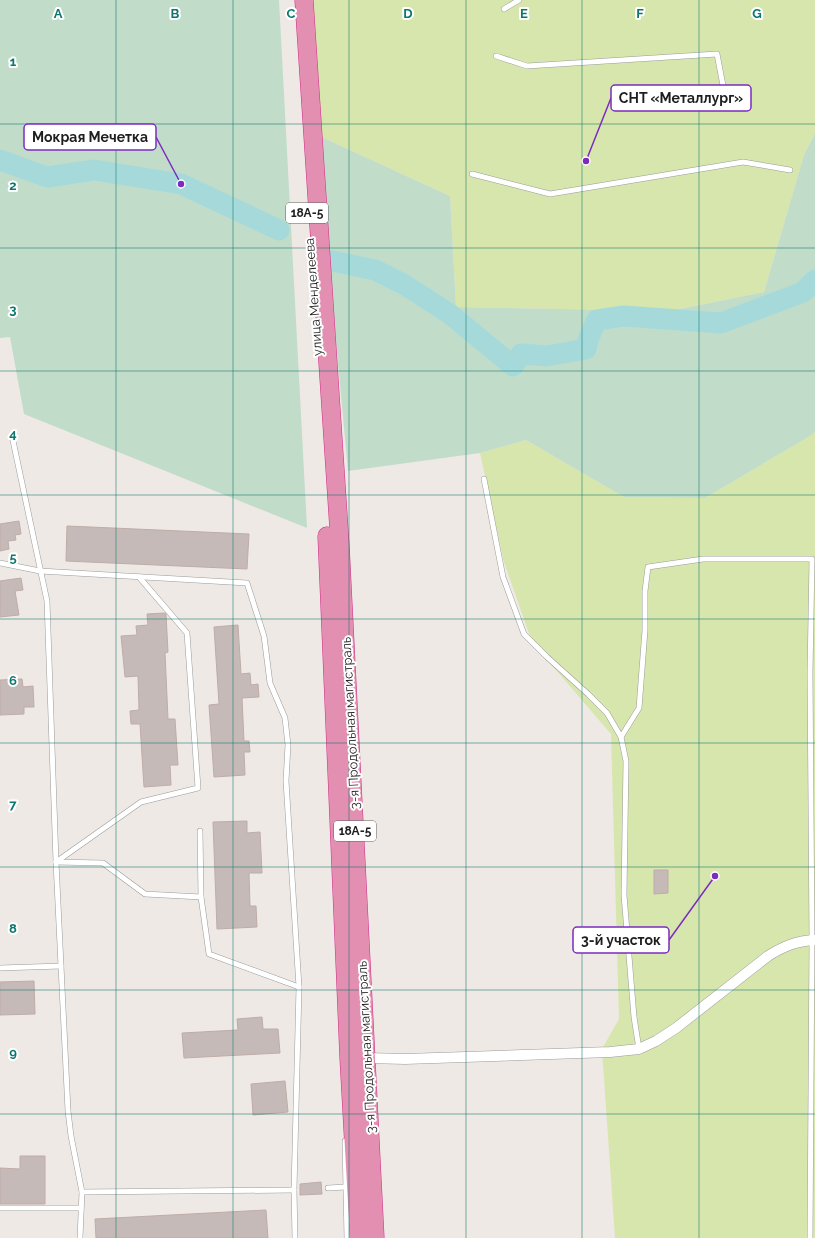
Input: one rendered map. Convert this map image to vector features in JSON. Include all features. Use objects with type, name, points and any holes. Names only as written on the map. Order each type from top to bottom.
[{"type":"highway","name":"улица Менделеева","points":[[294,0],[327,425]]},
{"type":"highway","name":"улица Менделеева","points":[[304,0],[327,425]]},
{"type":"highway","name":"3-я Продольная магистраль","points":[[327,425],[351,737],[376,1238]]},
{"type":"highway","name":"3-я Продольная магистраль","points":[[327,425],[326,501],[349,1058],[359,1238]]},
{"type":"street","points":[[367,1058],[405,1059],[602,1053],[639,1049],[656,1041],[676,1028],[768,956],[785,946],[814,940]]},
{"type":"lane","points":[[504,9],[519,0]]},
{"type":"lane","points":[[496,56],[527,66],[717,54],[725,96]]},
{"type":"lane","points":[[472,174],[550,194],[743,162],[790,170]]},
{"type":"lane","points":[[12,436],[47,601],[56,862],[68,1111],[71,1136],[82,1192],[80,1238]]},
{"type":"lane","points":[[484,480],[503,577],[524,634],[602,708],[622,737],[626,761],[624,895],[634,1017],[639,1049]]},
{"type":"lane","points":[[622,737],[639,708],[645,630],[645,591],[648,567],[703,559],[812,559],[814,940],[810,1238]]},
{"type":"lane","points":[[0,563],[40,571],[248,583],[264,636],[270,683],[285,718],[288,745],[286,781],[299,987],[294,1190],[295,1238]]},
{"type":"lane","points":[[56,862],[141,802],[198,788],[187,632],[139,576]]},
{"type":"lane","points":[[200,831],[201,897],[209,954],[299,987]]},
{"type":"lane","points":[[56,862],[103,863],[145,894],[201,897]]},
{"type":"lane","points":[[0,968],[61,966]]},
{"type":"lane","points":[[345,1138],[347,1238]]},
{"type":"lane","points":[[328,1188],[346,1187]]},
{"type":"lane","points":[[82,1192],[294,1190]]},
{"type":"lane","points":[[0,1208],[81,1208]]},
{"type":"green space","points":[[0,0],[279,0],[307,528],[24,414],[10,337],[0,338]]},
{"type":"green space","points":[[308,0],[815,0],[815,133],[804,155],[764,292],[670,311],[456,307],[450,196],[317,135]]},
{"type":"green space","points":[[815,133],[815,432],[810,436],[705,498],[624,497],[526,440],[480,453],[348,471],[317,135],[450,196],[456,307],[670,311],[764,292],[804,155]]},
{"type":"green space","points":[[815,432],[815,1238],[615,1238],[602,1049],[619,1019],[611,734],[532,642],[504,562],[480,453],[526,440],[624,497],[705,498]]},
{"type":"building","points":[[19,521],[21,534],[15,535],[16,540],[8,541],[9,549],[0,551],[0,524]]},
{"type":"building","points":[[67,526],[249,534],[247,569],[66,561]]},
{"type":"building","points":[[21,578],[23,590],[15,591],[19,615],[0,617],[0,581]]},
{"type":"building","points":[[147,614],[166,614],[168,652],[165,653],[168,719],[175,719],[178,765],[170,765],[171,785],[144,787],[140,724],[131,724],[130,711],[139,710],[138,676],[125,677],[121,636],[137,635],[136,626],[148,625]]},
{"type":"building","points":[[238,625],[241,674],[250,673],[251,685],[258,684],[259,697],[242,698],[244,741],[249,741],[250,752],[244,752],[245,775],[214,777],[209,705],[219,704],[214,627]]},
{"type":"building","points":[[22,679],[23,687],[33,686],[34,707],[24,707],[24,714],[0,715],[0,680]]},
{"type":"building","points":[[247,821],[247,833],[260,832],[262,873],[249,873],[250,906],[256,906],[257,927],[217,929],[213,822]]},
{"type":"building","points":[[654,870],[668,870],[668,893],[654,894]]},
{"type":"building","points":[[34,981],[35,1014],[0,1015],[0,982]]},
{"type":"building","points":[[262,1017],[263,1029],[278,1029],[280,1053],[184,1058],[182,1033],[238,1030],[237,1019]]},
{"type":"building","points":[[285,1081],[288,1112],[253,1115],[251,1084]]},
{"type":"building","points":[[20,1156],[45,1156],[45,1204],[0,1204],[0,1168],[20,1169]]},
{"type":"building","points":[[321,1182],[322,1194],[300,1195],[300,1184]]},
{"type":"building","points":[[266,1210],[268,1238],[96,1238],[95,1219]]},
{"type":"waterway","points":[[0,160],[47,177],[94,170],[181,184],[279,230]]},
{"type":"waterway","points":[[333,261],[375,270],[405,285],[450,314],[513,366],[521,354],[547,356],[586,349],[589,337],[597,320],[624,316],[721,323],[803,292],[815,280]]},
{"type":"place","name":"СНТ «Металлург»","points":[[586,161]]},
{"type":"place","name":"Мокрая Мечетка","points":[[181,184]]},
{"type":"place","name":"3-й участок","points":[[715,876]]}]
